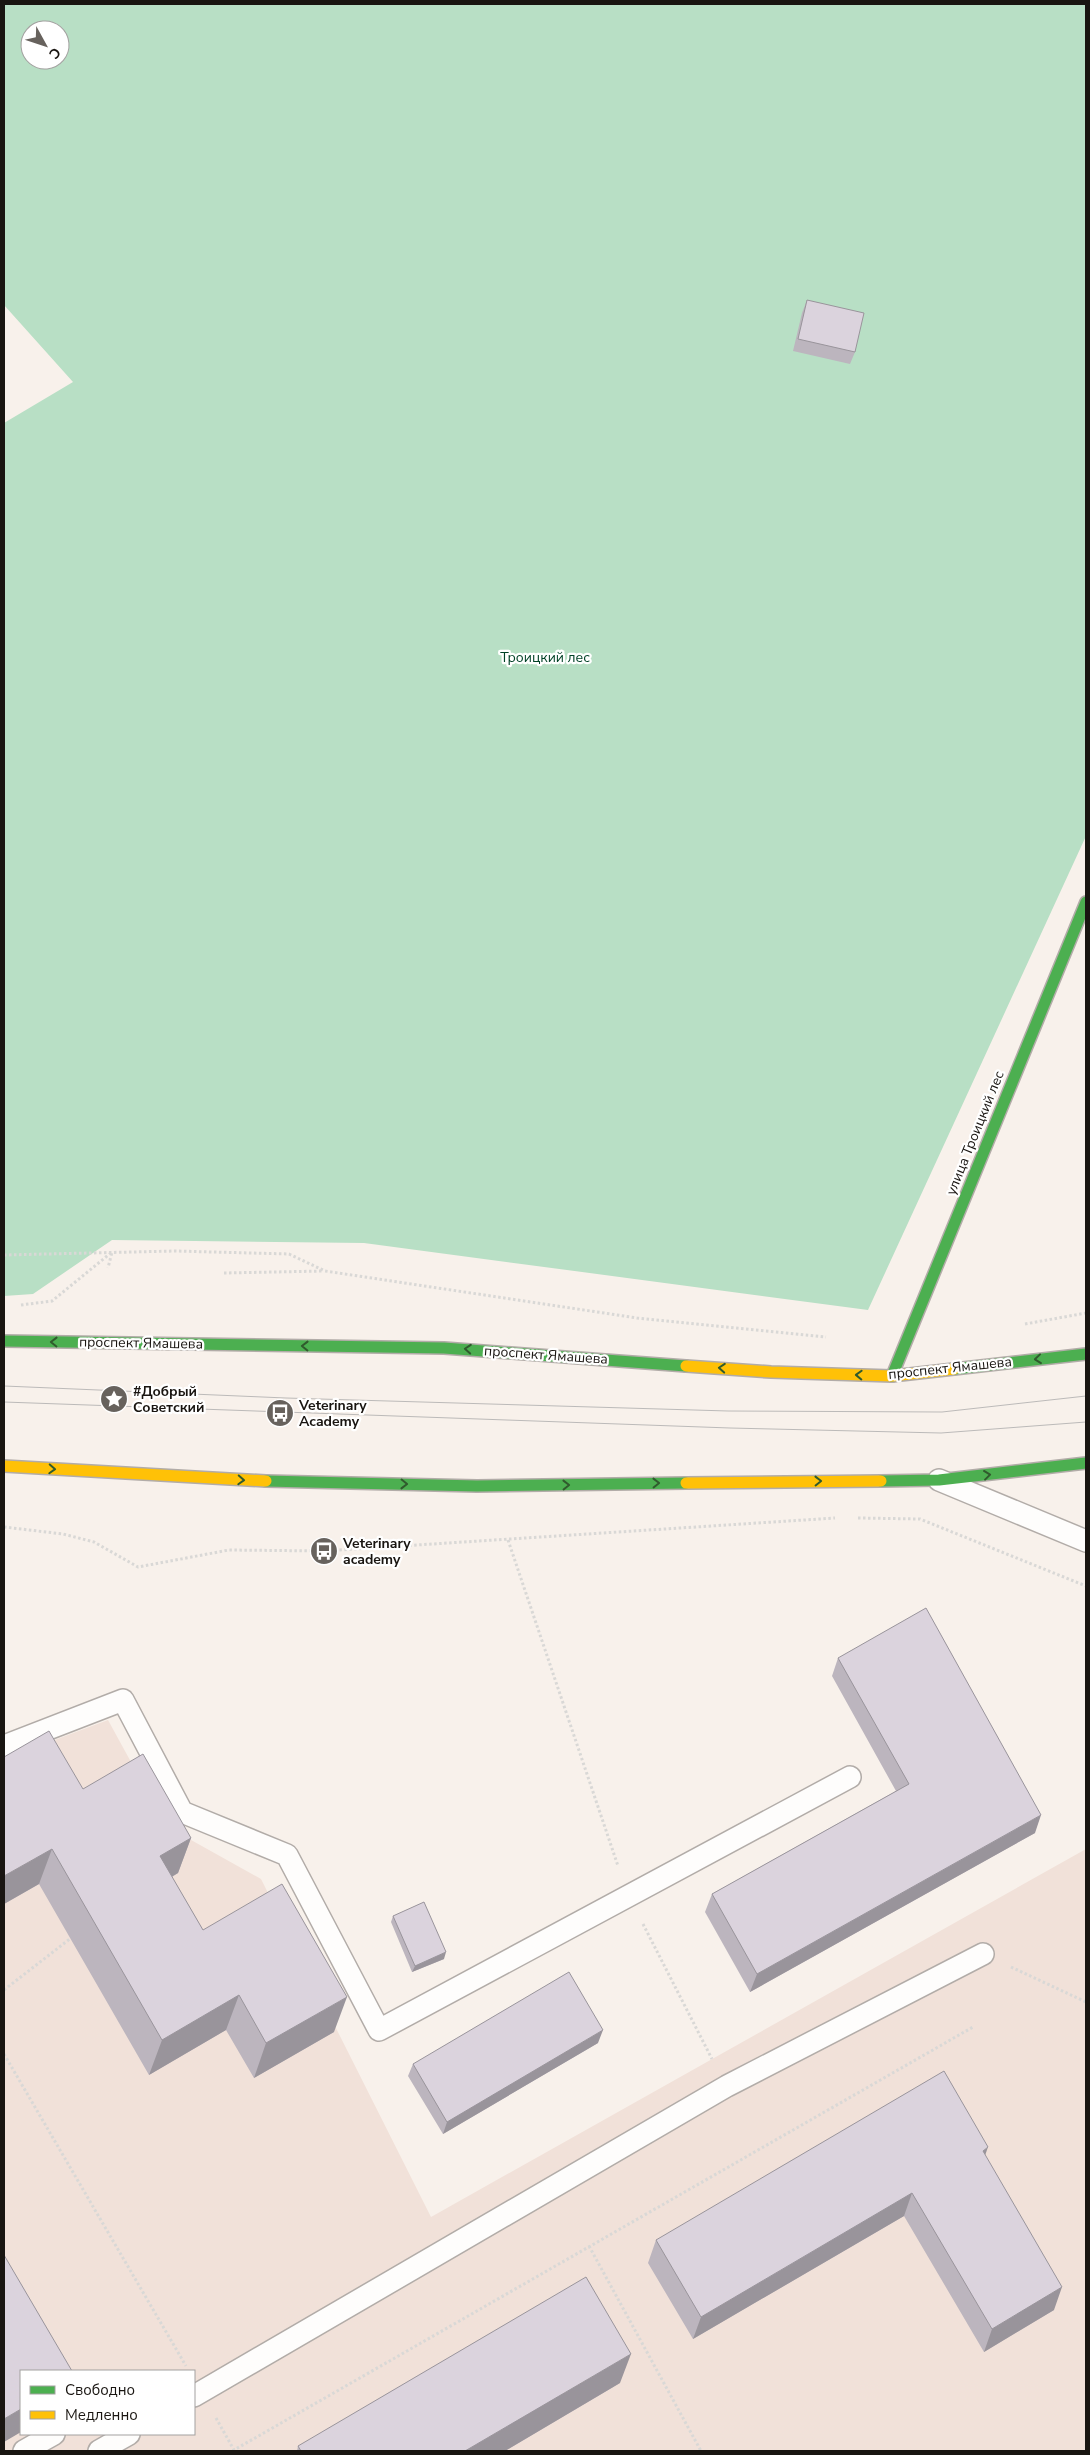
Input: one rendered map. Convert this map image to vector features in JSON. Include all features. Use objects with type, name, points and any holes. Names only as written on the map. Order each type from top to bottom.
[{"type":"main road","name":"улица Троицкий лес","points":[[892,1376],[1086,902]]},
{"type":"main road","name":"проспект Ямашева","points":[[4,1341],[444,1348],[771,1372],[892,1376],[1086,1354]]},
{"type":"main road","points":[[4,1466],[255,1481],[467,1486],[939,1480],[1086,1463]]},
{"type":"lane","points":[[939,1480],[1086,1541]]},
{"type":"lane","points":[[4,1746],[123,1700],[182,1812],[287,1855],[379,2030],[850,1776]]},
{"type":"lane","points":[[198,2394],[727,2086],[983,1954]]},
{"type":"lane","points":[[24,2451],[52,2435]]},
{"type":"lane","points":[[99,2451],[127,2435]]},
{"type":"path","points":[[108,1268],[112,1252]]},
{"type":"path","points":[[13,1306],[52,1301],[112,1252]]},
{"type":"path","points":[[4,1255],[112,1252],[288,1254],[325,1271]]},
{"type":"path","points":[[224,1273],[325,1271],[636,1318],[835,1338]]},
{"type":"path","points":[[1019,1325],[1086,1313]]},
{"type":"path","points":[[4,1527],[63,1534],[94,1542],[138,1567],[229,1550],[324,1551],[844,1517]]},
{"type":"path","points":[[853,1518],[920,1519],[1086,1586]]},
{"type":"path","points":[[508,1540],[629,1896],[727,2086]]},
{"type":"path","points":[[4,1990],[71,1938]]},
{"type":"path","points":[[983,1954],[1086,2002]]},
{"type":"path","points":[[198,2394],[235,2450],[973,2027]]},
{"type":"path","points":[[4,2054],[188,2370]]},
{"type":"path","points":[[589,2246],[701,2451]]},
{"type":"shaded area","points":[[108,1720],[166,1826],[261,1879],[431,2217],[1086,1849],[1086,2451],[4,2451],[4,1759]]},
{"type":"green space","name":"Троицкий лес","points":[[4,4],[1086,4],[1086,836],[868,1310],[364,1243],[112,1240],[33,1294],[4,1296],[4,423],[73,382],[4,305]]},
{"type":"building","points":[[807,300],[864,313],[855,352],[798,339]]},
{"type":"building","points":[[926,1608],[1041,1815],[757,1974],[712,1894],[909,1784],[838,1658]]},
{"type":"building","points":[[49,1731],[83,1789],[143,1754],[191,1838],[160,1856],[203,1930],[282,1884],[347,1997],[266,2043],[239,1995],[162,2040],[52,1849],[4,1876],[4,1757]]},
{"type":"building","points":[[424,1902],[446,1952],[415,1966],[393,1916]]},
{"type":"building","points":[[569,1972],[603,2030],[447,2122],[413,2064]]},
{"type":"building","points":[[944,2071],[988,2147],[983,2151],[1062,2287],[992,2329],[912,2193],[701,2317],[656,2240]]},
{"type":"building","points":[[4,2255],[71,2370],[20,2370],[20,2410],[4,2419]]},
{"type":"building","points":[[586,2277],[631,2354],[465,2451],[301,2451],[298,2446]]},
{"type":"tram line","points":[[4,1386],[286,1398],[728,1411],[942,1412],[1086,1396]]},
{"type":"tram line","points":[[4,1402],[730,1428],[941,1433],[1086,1422]]},
{"type":"traffic: fast","points":[[892,1376],[1086,902]]},
{"type":"traffic: fast","points":[[4,1341],[444,1348],[686,1366]]},
{"type":"traffic: fast","points":[[954,1369],[1086,1354]]},
{"type":"traffic: fast","points":[[881,1481],[939,1480],[1086,1463]]},
{"type":"traffic: fast","points":[[266,1481],[477,1486],[686,1483]]},
{"type":"traffic: slow","points":[[686,1366],[771,1372],[892,1376],[954,1369]]},
{"type":"traffic: slow","points":[[4,1466],[266,1481]]},
{"type":"traffic: slow","points":[[686,1483],[881,1481]]},
{"type":"place","name":"#Добрый Советский","points":[[114,1399]]},
{"type":"place","name":"Veterinary Academy","points":[[280,1413]]},
{"type":"place","name":"Veterinary academy","points":[[324,1551]]}]
